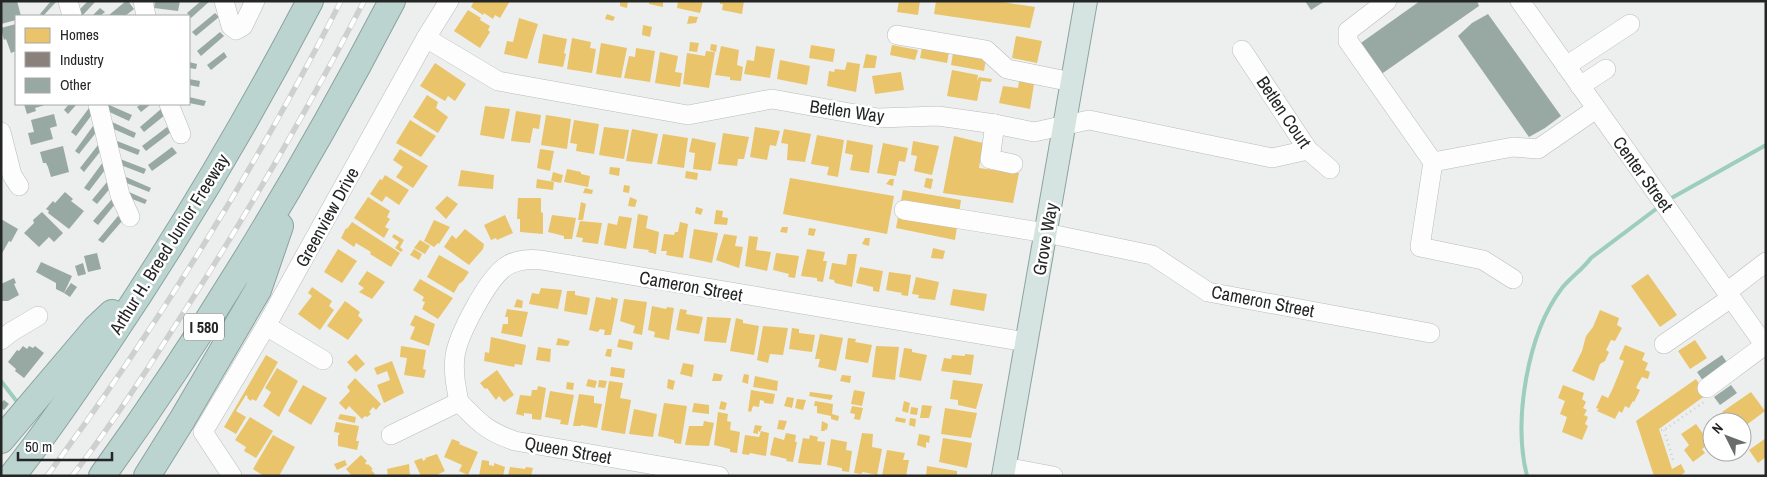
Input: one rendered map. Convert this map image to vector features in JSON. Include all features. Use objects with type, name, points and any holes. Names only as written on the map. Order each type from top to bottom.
[{"type":"highway","name":"Arthur H. Breed Junior Freeway","points":[[12,476],[67,401],[156,268],[240,130],[310,1]]},
{"type":"highway","name":"I 580","points":[[102,476],[198,336],[243,266],[298,173],[392,1]]},
{"type":"highway","points":[[147,476],[258,290],[298,173]]},
{"type":"highway","points":[[1,440],[96,328],[156,268]]},
{"type":"main road","name":"Grove Way","points":[[1003,471],[1086,1]]},
{"type":"street","points":[[68,1],[72,15]]},
{"type":"street","points":[[143,1],[146,15]]},
{"type":"street","points":[[224,1],[231,26],[236,30],[243,26],[255,1]]},
{"type":"street","name":"Greenview Drive","points":[[232,476],[203,432],[266,326],[426,38],[449,1]]},
{"type":"street","points":[[1387,1],[1348,31],[1348,41],[1433,162],[1420,247],[1483,260],[1513,279]]},
{"type":"street","name":"Center Street","points":[[1520,1],[1765,346]]},
{"type":"street","points":[[1566,66],[1630,24]]},
{"type":"street","points":[[896,35],[986,50],[1006,69],[1072,82]]},
{"type":"street","name":"Betlen Way","points":[[426,38],[498,81],[688,115],[772,99],[878,118],[938,116],[1036,132],[1089,120],[1272,158],[1308,150]]},
{"type":"street","name":"Betlen Court","points":[[1242,50],[1308,150],[1330,169]]},
{"type":"street","points":[[1580,86],[1606,69]]},
{"type":"street","points":[[98,105],[120,195],[130,217]]},
{"type":"street","points":[[169,105],[181,134]]},
{"type":"street","points":[[1433,162],[1513,147],[1538,150],[1596,109]]},
{"type":"street","points":[[995,124],[990,159],[1013,164]]},
{"type":"street","points":[[1,132],[4,157],[19,186]]},
{"type":"street","name":"Cameron Street","points":[[904,210],[1046,233],[1152,256],[1208,292],[1430,332]]},
{"type":"street","name":"Cameron Street","points":[[459,402],[455,381],[455,356],[462,332],[492,281],[506,266],[524,259],[541,260],[1026,342]]},
{"type":"street","points":[[1664,344],[1729,295],[1766,262]]},
{"type":"street","points":[[1,340],[10,332],[38,316]]},
{"type":"street","points":[[266,326],[324,360]]},
{"type":"street","points":[[1707,388],[1765,346]]},
{"type":"street","points":[[391,436],[459,402]]},
{"type":"street","name":"Queen Street","points":[[459,402],[482,426],[497,435],[515,441],[719,476]]},
{"type":"street","points":[[1003,471],[1053,476]]},
{"type":"path","points":[[1674,463],[1662,430],[1711,397],[1707,388]]},
{"type":"building: Homes","points":[[474,1],[510,1],[500,18],[495,15],[493,19],[471,7]]},
{"type":"building: Homes","points":[[620,1],[628,1],[627,8],[620,6]]},
{"type":"building: Homes","points":[[649,1],[663,1],[663,7],[649,4]]},
{"type":"building: Homes","points":[[678,1],[703,1],[700,13],[677,8]]},
{"type":"building: Homes","points":[[720,1],[744,1],[742,14],[722,10],[723,4],[720,4]]},
{"type":"building: Homes","points":[[899,1],[920,1],[918,15],[897,12]]},
{"type":"building: Homes","points":[[936,1],[996,1],[1035,7],[1030,28],[934,14]]},
{"type":"building: Homes","points":[[468,10],[490,26],[488,30],[490,32],[480,48],[454,31]]},
{"type":"building: Homes","points":[[607,14],[615,17],[613,21],[605,19]]},
{"type":"building: Homes","points":[[689,16],[698,17],[696,23],[687,24]]},
{"type":"building: Homes","points":[[519,18],[538,24],[527,59],[504,54],[507,41],[513,42]]},
{"type":"building: Homes","points":[[643,25],[652,27],[650,37],[642,35]]},
{"type":"building: Homes","points":[[543,34],[567,39],[563,67],[538,63]]},
{"type":"building: Homes","points":[[1016,36],[1042,41],[1037,63],[1012,58]]},
{"type":"building: Homes","points":[[572,38],[591,42],[590,48],[596,49],[592,73],[567,69]]},
{"type":"building: Homes","points":[[690,42],[699,43],[697,52],[689,51]]},
{"type":"building: Homes","points":[[601,43],[627,48],[621,78],[596,74]]},
{"type":"building: Homes","points":[[711,44],[717,45],[716,52],[710,50]]},
{"type":"building: Homes","points":[[811,45],[835,49],[833,62],[809,58]]},
{"type":"building: Homes","points":[[892,45],[918,50],[915,60],[890,55]]},
{"type":"building: Homes","points":[[721,46],[739,50],[737,65],[743,67],[741,81],[715,75]]},
{"type":"building: Homes","points":[[756,46],[775,49],[770,78],[744,74],[747,60],[754,61]]},
{"type":"building: Homes","points":[[636,48],[655,51],[650,82],[624,78],[629,56],[635,57]]},
{"type":"building: Homes","points":[[922,48],[949,52],[947,63],[920,58]]},
{"type":"building: Homes","points":[[706,51],[715,52],[709,88],[683,84],[687,53],[705,56]]},
{"type":"building: Homes","points":[[660,52],[678,56],[675,72],[682,73],[680,87],[655,83]]},
{"type":"building: Homes","points":[[953,53],[986,59],[984,71],[951,65]]},
{"type":"building: Homes","points":[[866,54],[877,56],[875,68],[863,68]]},
{"type":"building: Homes","points":[[780,60],[810,66],[807,85],[777,79]]},
{"type":"building: Homes","points":[[847,62],[860,64],[856,92],[827,86],[829,71],[834,72],[835,69],[845,70]]},
{"type":"building: Homes","points":[[435,63],[466,84],[455,101],[448,96],[445,101],[420,86]]},
{"type":"building: Homes","points":[[952,70],[978,75],[977,81],[979,77],[992,79],[991,82],[981,81],[977,101],[947,96]]},
{"type":"building: Homes","points":[[901,72],[904,90],[875,94],[872,76]]},
{"type":"building: Homes","points":[[1019,81],[1034,84],[1030,109],[999,103],[1003,86],[1018,88]]},
{"type":"building: Homes","points":[[427,95],[438,102],[436,108],[448,117],[438,133],[413,117]]},
{"type":"building: Homes","points":[[485,106],[510,109],[504,139],[480,135]]},
{"type":"building: Homes","points":[[516,111],[541,115],[539,129],[533,128],[530,143],[511,141]]},
{"type":"building: Homes","points":[[546,115],[571,119],[567,149],[541,145]]},
{"type":"building: Homes","points":[[410,120],[436,136],[421,157],[396,143]]},
{"type":"building: Homes","points":[[574,120],[599,124],[594,154],[576,151],[577,144],[570,143]]},
{"type":"building: Homes","points":[[604,127],[629,130],[624,159],[599,155]]},
{"type":"building: Homes","points":[[755,127],[780,131],[776,146],[770,145],[767,160],[750,157]]},
{"type":"building: Homes","points":[[632,129],[658,134],[652,164],[626,161]]},
{"type":"building: Homes","points":[[784,129],[811,134],[805,162],[787,160],[788,144],[781,143]]},
{"type":"building: Homes","points":[[723,133],[749,137],[744,159],[738,159],[737,166],[718,164]]},
{"type":"building: Homes","points":[[663,134],[688,138],[684,168],[657,164]]},
{"type":"building: Homes","points":[[817,135],[844,140],[838,177],[827,175],[829,167],[811,164]]},
{"type":"building: Homes","points":[[954,136],[983,143],[979,168],[1019,173],[1013,203],[943,193]]},
{"type":"building: Homes","points":[[692,138],[716,143],[711,171],[693,169],[695,153],[689,152]]},
{"type":"building: Homes","points":[[847,140],[873,145],[869,173],[850,170],[853,155],[845,153]]},
{"type":"building: Homes","points":[[913,141],[939,146],[932,175],[914,171],[917,156],[911,155]]},
{"type":"building: Homes","points":[[883,143],[908,148],[905,162],[899,161],[896,176],[877,173]]},
{"type":"building: Homes","points":[[400,149],[428,166],[413,188],[396,177],[403,167],[393,160]]},
{"type":"building: Homes","points":[[540,149],[554,151],[550,171],[537,168]]},
{"type":"building: Homes","points":[[610,167],[620,168],[619,176],[609,174]]},
{"type":"building: Homes","points":[[567,169],[590,176],[588,187],[564,182]]},
{"type":"building: Homes","points":[[461,170],[494,175],[493,189],[458,186]]},
{"type":"building: Homes","points":[[686,171],[698,173],[697,180],[685,178]]},
{"type":"building: Homes","points":[[553,172],[563,175],[561,183],[551,181]]},
{"type":"building: Homes","points":[[385,175],[409,190],[399,205],[386,196],[382,202],[370,194]]},
{"type":"building: Homes","points":[[790,178],[894,196],[887,234],[783,214]]},
{"type":"building: Homes","points":[[926,178],[933,179],[931,189],[924,187]]},
{"type":"building: Homes","points":[[537,179],[554,182],[553,190],[536,188]]},
{"type":"building: Homes","points":[[890,179],[894,179],[893,186],[886,184]]},
{"type":"building: Homes","points":[[624,185],[630,186],[629,193],[623,192]]},
{"type":"building: Homes","points":[[585,188],[593,190],[592,194],[583,193]]},
{"type":"building: Homes","points":[[903,190],[961,200],[955,240],[896,228]]},
{"type":"building: Homes","points":[[447,196],[458,204],[446,219],[435,208]]},
{"type":"building: Homes","points":[[368,197],[390,211],[387,217],[390,219],[385,227],[389,229],[384,238],[354,218]]},
{"type":"building: Homes","points":[[630,197],[637,200],[635,207],[628,206]]},
{"type":"building: Homes","points":[[518,198],[541,198],[543,234],[520,232],[520,219],[517,219]]},
{"type":"building: Homes","points":[[581,202],[586,204],[583,220],[578,220]]},
{"type":"building: Homes","points":[[696,207],[703,209],[701,215],[695,213]]},
{"type":"building: Homes","points":[[716,210],[723,211],[722,217],[728,218],[727,225],[714,224]]},
{"type":"building: Homes","points":[[638,214],[648,216],[646,228],[659,232],[656,254],[648,252],[649,250],[633,248]]},
{"type":"building: Homes","points":[[505,215],[513,233],[497,240],[496,238],[491,240],[484,225]]},
{"type":"building: Homes","points":[[552,215],[576,218],[572,239],[564,239],[564,236],[548,232]]},
{"type":"building: Homes","points":[[619,216],[632,218],[626,249],[604,245],[608,223],[617,225]]},
{"type":"building: Homes","points":[[434,220],[450,227],[439,244],[434,247],[424,241]]},
{"type":"building: Homes","points":[[580,221],[602,223],[598,244],[582,242],[583,238],[576,237]]},
{"type":"building: Homes","points":[[352,222],[400,253],[391,267],[356,243],[354,247],[341,238],[346,228]]},
{"type":"building: Homes","points":[[680,222],[688,224],[683,258],[666,255],[667,251],[661,251],[664,234],[674,235],[675,232],[678,232]]},
{"type":"building: Homes","points":[[782,227],[788,227],[787,233],[780,232]]},
{"type":"building: Homes","points":[[809,228],[816,229],[814,236],[808,235]]},
{"type":"building: Homes","points":[[465,229],[484,244],[483,249],[469,265],[444,247],[452,235],[456,239]]},
{"type":"building: Homes","points":[[694,229],[718,233],[712,263],[689,258]]},
{"type":"building: Homes","points":[[394,234],[404,240],[400,247],[403,250],[401,252],[395,248],[399,242],[392,237]]},
{"type":"building: Homes","points":[[724,234],[737,236],[735,246],[743,247],[739,268],[716,260]]},
{"type":"building: Homes","points":[[749,236],[758,237],[756,250],[771,252],[767,271],[745,266]]},
{"type":"building: Homes","points":[[865,238],[870,238],[869,246],[862,244]]},
{"type":"building: Homes","points":[[420,240],[430,246],[425,254],[414,248]]},
{"type":"building: Homes","points":[[933,248],[945,251],[943,259],[931,258]]},
{"type":"building: Homes","points":[[338,249],[357,261],[342,283],[324,272]]},
{"type":"building: Homes","points":[[414,249],[422,254],[419,260],[410,255]]},
{"type":"building: Homes","points":[[807,249],[825,252],[823,261],[827,261],[823,282],[817,281],[817,278],[801,276]]},
{"type":"building: Homes","points":[[776,253],[799,256],[795,278],[788,277],[789,274],[773,270]]},
{"type":"building: Homes","points":[[848,254],[857,254],[852,287],[835,283],[834,280],[829,279],[832,263],[846,265]]},
{"type":"building: Homes","points":[[439,255],[469,272],[454,293],[427,277]]},
{"type":"building: Homes","points":[[860,267],[883,271],[879,292],[873,291],[873,287],[856,283]]},
{"type":"building: Homes","points":[[367,271],[385,282],[372,299],[359,292],[364,288],[358,284]]},
{"type":"building: Homes","points":[[889,272],[911,275],[908,296],[886,290]]},
{"type":"building: Homes","points":[[1648,274],[1677,315],[1660,327],[1631,286]]},
{"type":"building: Homes","points":[[916,277],[939,282],[935,300],[918,298],[919,295],[912,294]]},
{"type":"building: Homes","points":[[420,279],[453,298],[438,319],[422,309],[425,302],[422,301],[424,297],[413,290]]},
{"type":"building: Homes","points":[[312,287],[332,301],[329,306],[334,310],[320,330],[298,314],[312,296],[308,293]]},
{"type":"building: Homes","points":[[541,288],[562,290],[558,309],[529,304],[532,293],[539,294]]},
{"type":"building: Homes","points":[[953,289],[987,294],[984,311],[950,305]]},
{"type":"building: Homes","points":[[567,291],[575,291],[575,295],[590,298],[587,315],[564,311]]},
{"type":"building: Homes","points":[[596,297],[611,300],[611,297],[618,299],[611,335],[604,335],[605,330],[600,329],[598,332],[589,330]]},
{"type":"building: Homes","points":[[517,299],[523,301],[522,308],[514,307]]},
{"type":"building: Homes","points":[[624,299],[647,302],[642,335],[633,333],[635,326],[620,321]]},
{"type":"building: Homes","points":[[345,301],[360,312],[358,316],[363,320],[348,340],[327,326]]},
{"type":"building: Homes","points":[[652,306],[666,309],[667,307],[674,308],[669,340],[654,337],[655,332],[648,330]]},
{"type":"building: Homes","points":[[507,309],[528,312],[522,337],[501,333],[503,324],[508,324],[508,317],[505,317]]},
{"type":"building: Homes","points":[[680,309],[687,310],[686,314],[703,317],[699,334],[676,330]]},
{"type":"building: Homes","points":[[1600,310],[1619,318],[1617,325],[1622,328],[1615,341],[1611,340],[1606,350],[1609,352],[1605,361],[1600,364],[1594,381],[1572,371],[1582,351],[1586,336],[1593,327]]},
{"type":"building: Homes","points":[[415,315],[435,324],[429,346],[410,339],[415,327],[410,325]]},
{"type":"building: Homes","points":[[707,317],[731,318],[726,343],[704,341]]},
{"type":"building: Homes","points":[[736,318],[743,320],[743,323],[759,326],[754,355],[730,351]]},
{"type":"building: Homes","points":[[763,326],[788,328],[783,355],[770,354],[768,363],[757,360]]},
{"type":"building: Homes","points":[[792,328],[799,329],[799,333],[815,335],[812,352],[789,349]]},
{"type":"building: Homes","points":[[820,334],[843,338],[836,371],[818,367],[820,359],[815,359]]},
{"type":"building: Homes","points":[[491,337],[526,345],[522,365],[515,364],[514,367],[484,361],[485,352],[489,353]]},
{"type":"building: Homes","points":[[558,338],[570,341],[568,346],[556,345]]},
{"type":"building: Homes","points":[[848,338],[856,339],[855,342],[872,345],[868,363],[845,359]]},
{"type":"building: Homes","points":[[619,339],[633,342],[632,350],[617,347]]},
{"type":"building: Homes","points":[[1695,340],[1707,358],[1690,369],[1678,351]]},
{"type":"building: Homes","points":[[1625,345],[1645,353],[1642,360],[1648,363],[1645,370],[1650,372],[1648,379],[1642,377],[1639,382],[1636,388],[1640,390],[1634,402],[1629,408],[1625,406],[1622,413],[1619,411],[1615,419],[1597,411],[1599,409],[1596,408],[1602,395],[1608,398],[1613,388],[1624,361],[1619,359]]},
{"type":"building: Homes","points":[[401,346],[426,350],[423,369],[426,370],[424,378],[404,375],[407,358],[400,357]]},
{"type":"building: Homes","points":[[876,346],[899,347],[895,380],[872,377]]},
{"type":"building: Homes","points":[[538,347],[551,349],[550,362],[536,360]]},
{"type":"building: Homes","points":[[904,348],[927,355],[921,381],[899,377]]},
{"type":"building: Homes","points":[[607,349],[612,349],[611,357],[605,356]]},
{"type":"building: Homes","points":[[356,354],[365,364],[356,372],[347,362]]},
{"type":"building: Homes","points":[[965,354],[974,355],[971,375],[941,371],[944,358],[951,359],[952,355],[965,356]]},
{"type":"building: Homes","points":[[266,355],[278,362],[256,401],[252,399],[251,401],[246,395],[236,411],[246,417],[236,434],[224,427]]},
{"type":"building: Homes","points":[[392,361],[404,393],[384,403],[377,385],[390,380],[387,371],[377,375],[374,368]]},
{"type":"building: Homes","points":[[683,363],[694,365],[692,377],[680,374]]},
{"type":"building: Homes","points":[[611,367],[625,369],[624,378],[610,376]]},
{"type":"building: Homes","points":[[277,368],[298,381],[279,417],[263,406],[271,392],[265,388]]},
{"type":"building: Homes","points":[[497,370],[514,395],[504,402],[499,396],[496,400],[487,388],[485,389],[480,383]]},
{"type":"building: Homes","points":[[714,373],[723,375],[721,381],[712,381]]},
{"type":"building: Homes","points":[[744,374],[749,375],[748,384],[742,382]]},
{"type":"building: Homes","points":[[842,375],[851,376],[850,383],[840,381]]},
{"type":"building: Homes","points":[[755,376],[778,381],[777,391],[753,387]]},
{"type":"building: Homes","points":[[355,378],[381,404],[376,410],[373,407],[369,412],[371,414],[362,419],[349,406],[346,410],[339,403],[350,391],[347,387]]},
{"type":"building: Homes","points":[[588,379],[597,381],[595,388],[586,386]]},
{"type":"building: Homes","points":[[668,379],[675,381],[673,390],[667,388]]},
{"type":"building: Homes","points":[[1696,379],[1706,395],[1659,429],[1672,469],[1681,464],[1685,472],[1680,476],[1654,476],[1636,421]]},
{"type":"building: Homes","points":[[599,380],[607,381],[605,388],[598,387]]},
{"type":"building: Homes","points":[[953,380],[983,384],[976,409],[958,405],[958,400],[950,399]]},
{"type":"building: Homes","points":[[609,381],[623,383],[620,398],[631,400],[625,434],[601,430]]},
{"type":"building: Homes","points":[[567,382],[574,383],[573,390],[566,389]]},
{"type":"building: Homes","points":[[303,385],[327,398],[311,425],[288,411]]},
{"type":"building: Homes","points":[[1563,385],[1584,393],[1582,399],[1586,402],[1583,408],[1587,410],[1584,415],[1588,417],[1585,424],[1588,426],[1582,440],[1562,432],[1567,417],[1560,414],[1565,401],[1558,398]]},
{"type":"building: Homes","points":[[538,386],[546,388],[541,420],[532,419],[532,414],[524,413],[524,416],[516,414],[520,395],[531,396],[532,390],[537,390]]},
{"type":"building: Homes","points":[[751,390],[775,394],[773,404],[764,403],[764,401],[760,400],[759,407],[753,406],[751,412],[748,411]]},
{"type":"building: Homes","points":[[854,390],[865,392],[862,406],[851,404]]},
{"type":"building: Homes","points":[[550,391],[574,395],[568,425],[560,424],[561,420],[545,417]]},
{"type":"building: Homes","points":[[810,392],[833,395],[831,400],[809,396]]},
{"type":"building: Homes","points":[[1751,392],[1765,411],[1752,421],[1752,412],[1722,412]]},
{"type":"building: Homes","points":[[579,394],[594,396],[594,403],[602,404],[597,428],[581,425],[573,426]]},
{"type":"building: Homes","points":[[787,397],[794,398],[792,408],[784,406]]},
{"type":"building: Homes","points":[[797,399],[806,400],[803,410],[795,408]]},
{"type":"building: Homes","points":[[721,401],[727,403],[725,410],[719,409]]},
{"type":"building: Homes","points":[[815,401],[833,404],[832,414],[839,416],[838,421],[831,419],[831,416],[817,413],[817,406],[814,406]]},
{"type":"building: Homes","points":[[904,401],[910,403],[908,413],[902,411]]},
{"type":"building: Homes","points":[[664,403],[687,406],[681,444],[658,436]]},
{"type":"building: Homes","points":[[694,403],[709,405],[709,414],[692,412]]},
{"type":"building: Homes","points":[[922,405],[932,406],[929,418],[920,418]]},
{"type":"building: Homes","points":[[852,406],[863,408],[860,420],[854,419],[855,414],[850,413]]},
{"type":"building: Homes","points":[[911,407],[918,408],[917,415],[910,414]]},
{"type":"building: Homes","points":[[945,408],[977,413],[971,438],[941,434]]},
{"type":"building: Homes","points":[[634,409],[657,414],[653,437],[629,434]]},
{"type":"building: Homes","points":[[718,412],[728,414],[727,421],[731,422],[730,430],[740,432],[737,453],[714,445]]},
{"type":"building: Homes","points":[[340,414],[356,417],[355,423],[338,419]]},
{"type":"building: Homes","points":[[250,417],[273,431],[256,458],[244,451],[246,447],[235,440]]},
{"type":"building: Homes","points":[[896,417],[906,419],[905,423],[895,421]]},
{"type":"building: Homes","points":[[910,418],[916,419],[915,427],[909,425]]},
{"type":"building: Homes","points":[[779,420],[787,421],[784,430],[777,429]]},
{"type":"building: Homes","points":[[704,421],[714,423],[709,446],[685,445],[689,426],[703,426]]},
{"type":"building: Homes","points":[[822,421],[828,424],[825,431],[821,431]]},
{"type":"building: Homes","points":[[336,422],[359,426],[356,441],[359,441],[357,450],[338,446],[338,436],[340,433],[334,432]]},
{"type":"building: Homes","points":[[1696,424],[1702,432],[1702,455],[1693,462],[1684,450],[1689,445],[1681,434]]},
{"type":"building: Homes","points":[[755,425],[762,426],[758,434],[753,433]]},
{"type":"building: Homes","points":[[761,431],[769,433],[766,456],[750,453],[749,455],[742,454],[745,435],[759,437]]},
{"type":"building: Homes","points":[[786,433],[796,435],[795,442],[797,442],[793,462],[770,455],[774,437],[784,440]]},
{"type":"building: Homes","points":[[862,433],[873,434],[872,447],[882,449],[877,475],[863,472],[861,474],[854,473]]},
{"type":"building: Homes","points":[[919,434],[930,436],[929,443],[926,442],[926,448],[917,445]]},
{"type":"building: Homes","points":[[273,435],[295,447],[279,476],[264,476],[253,469]]},
{"type":"building: Homes","points":[[810,435],[818,437],[817,441],[825,442],[821,465],[798,463],[803,438],[809,439]]},
{"type":"building: Homes","points":[[943,438],[972,443],[967,468],[939,462]]},
{"type":"building: Homes","points":[[1766,438],[1766,457],[1758,463],[1752,454],[1752,448]]},
{"type":"building: Homes","points":[[452,439],[478,452],[468,475],[459,471],[462,465],[444,457]]},
{"type":"building: Homes","points":[[831,439],[847,442],[846,450],[852,451],[849,472],[842,471],[842,468],[827,465]]},
{"type":"building: Homes","points":[[887,450],[905,453],[903,460],[909,460],[906,476],[882,476]]},
{"type":"building: Homes","points":[[437,454],[445,471],[435,476],[421,476],[414,461],[422,458],[423,461],[425,458]]},
{"type":"building: Homes","points":[[361,455],[367,461],[365,463],[373,469],[371,470],[375,474],[373,476],[352,476],[346,469]]},
{"type":"building: Homes","points":[[345,460],[347,465],[337,470],[334,464]]},
{"type":"building: Homes","points":[[482,460],[489,461],[489,465],[494,466],[494,463],[505,467],[503,476],[479,476]]},
{"type":"building: Homes","points":[[409,464],[410,476],[388,476],[387,469]]},
{"type":"building: Homes","points":[[927,466],[957,471],[957,476],[926,476]]},
{"type":"building: Homes","points":[[510,467],[533,468],[531,476],[508,476]]},
{"type":"building: Other","points":[[1,1],[17,1],[21,15],[15,15],[15,20],[1,24]]},
{"type":"building: Other","points":[[51,1],[57,1],[44,15],[40,14]]},
{"type":"building: Other","points":[[88,1],[96,1],[83,15],[77,12]]},
{"type":"building: Other","points":[[126,1],[134,9],[126,15],[109,15]]},
{"type":"building: Other","points":[[155,1],[180,1],[178,11],[154,8]]},
{"type":"building: Other","points":[[201,1],[210,1],[191,18],[187,13]]},
{"type":"building: Other","points":[[1305,1],[1325,1],[1311,10]]},
{"type":"building: Other","points":[[1420,1],[1477,1],[1479,6],[1380,75],[1358,45]]},
{"type":"building: Other","points":[[100,8],[105,12],[101,15],[93,15]]},
{"type":"building: Other","points":[[215,13],[219,17],[196,36],[192,32]]},
{"type":"building: Other","points":[[1488,14],[1561,116],[1529,137],[1458,36],[1472,23]]},
{"type":"building: Other","points":[[15,24],[15,51],[11,53],[6,39],[4,40],[1,28]]},
{"type":"building: Other","points":[[220,32],[224,36],[201,56],[197,51]]},
{"type":"building: Other","points":[[224,52],[227,57],[211,70],[207,65]]},
{"type":"building: Other","points":[[190,62],[197,64],[196,69],[190,68]]},
{"type":"building: Other","points":[[190,79],[200,81],[199,87],[190,85]]},
{"type":"building: Other","points":[[190,97],[206,101],[204,106],[190,103]]},
{"type":"building: Other","points":[[24,105],[45,105],[35,108],[36,111],[27,114]]},
{"type":"building: Other","points":[[68,105],[76,105],[68,114],[64,110]]},
{"type":"building: Other","points":[[107,105],[109,105],[132,115],[129,121],[105,110]]},
{"type":"building: Other","points":[[140,105],[150,105],[141,112],[137,107]]},
{"type":"building: Other","points":[[89,108],[94,112],[76,136],[71,132]]},
{"type":"building: Other","points":[[161,109],[165,115],[144,132],[140,127]]},
{"type":"building: Other","points":[[54,114],[57,126],[50,128],[53,139],[31,145],[28,133],[34,132],[31,120]]},
{"type":"building: Other","points":[[112,122],[136,133],[134,138],[109,127]]},
{"type":"building: Other","points":[[93,126],[98,130],[79,154],[75,151]]},
{"type":"building: Other","points":[[167,127],[171,132],[146,151],[142,146]]},
{"type":"building: Other","points":[[117,141],[140,150],[138,155],[115,146]]},
{"type":"building: Other","points":[[98,145],[103,148],[84,172],[80,168]]},
{"type":"building: Other","points":[[63,146],[69,172],[51,177],[46,163],[43,163],[40,152]]},
{"type":"building: Other","points":[[172,147],[177,153],[152,171],[148,165]]},
{"type":"building: Other","points":[[120,159],[146,169],[144,174],[118,164]]},
{"type":"building: Other","points":[[103,162],[108,166],[89,191],[84,188]]},
{"type":"building: Other","points":[[126,177],[151,188],[149,192],[124,182]]},
{"type":"building: Other","points":[[107,182],[112,186],[97,204],[92,200]]},
{"type":"building: Other","points":[[65,192],[73,199],[71,201],[84,211],[69,229],[48,213],[49,211],[46,209],[53,201],[55,203]]},
{"type":"building: Other","points":[[129,192],[147,200],[145,204],[127,197]]},
{"type":"building: Other","points":[[112,199],[116,203],[98,225],[93,221]]},
{"type":"building: Other","points":[[42,212],[63,233],[54,242],[49,237],[39,247],[24,233],[34,223],[33,220]]},
{"type":"building: Other","points":[[118,216],[123,220],[103,243],[98,240]]},
{"type":"building: Other","points":[[1,219],[18,229],[1,255]]},
{"type":"building: Other","points":[[97,253],[101,269],[88,272],[84,256]]},
{"type":"building: Other","points":[[41,262],[72,276],[64,293],[56,289],[56,283],[36,272]]},
{"type":"building: Other","points":[[83,263],[86,274],[78,276],[75,266]]},
{"type":"building: Other","points":[[14,278],[16,283],[14,284],[19,295],[8,301],[1,301],[1,284]]},
{"type":"building: Other","points":[[71,283],[77,287],[70,297],[64,293]]},
{"type":"building: Other","points":[[23,346],[27,349],[29,346],[33,348],[35,346],[44,353],[24,378],[8,362],[17,350],[19,351]]},
{"type":"building: Other","points":[[1722,355],[1728,364],[1703,381],[1697,372]]},
{"type":"building: Other","points":[[1731,385],[1737,393],[1720,405],[1714,397]]},
{"type":"building: Other","points":[[4,400],[9,404],[4,410],[1,408],[1,403]]},
{"type":"waterway","points":[[1668,200],[1766,145]]},
{"type":"waterway","points":[[1527,476],[1523,454],[1522,430],[1526,379],[1532,353],[1550,307],[1562,288],[1591,258],[1660,206]]},
{"type":"waterway","points":[[1,381],[18,403]]},
{"type":"railway","points":[[47,476],[128,362],[204,244],[275,124],[341,1]]},
{"type":"railway","points":[[72,476],[136,387],[197,292],[295,128],[364,1]]}]
